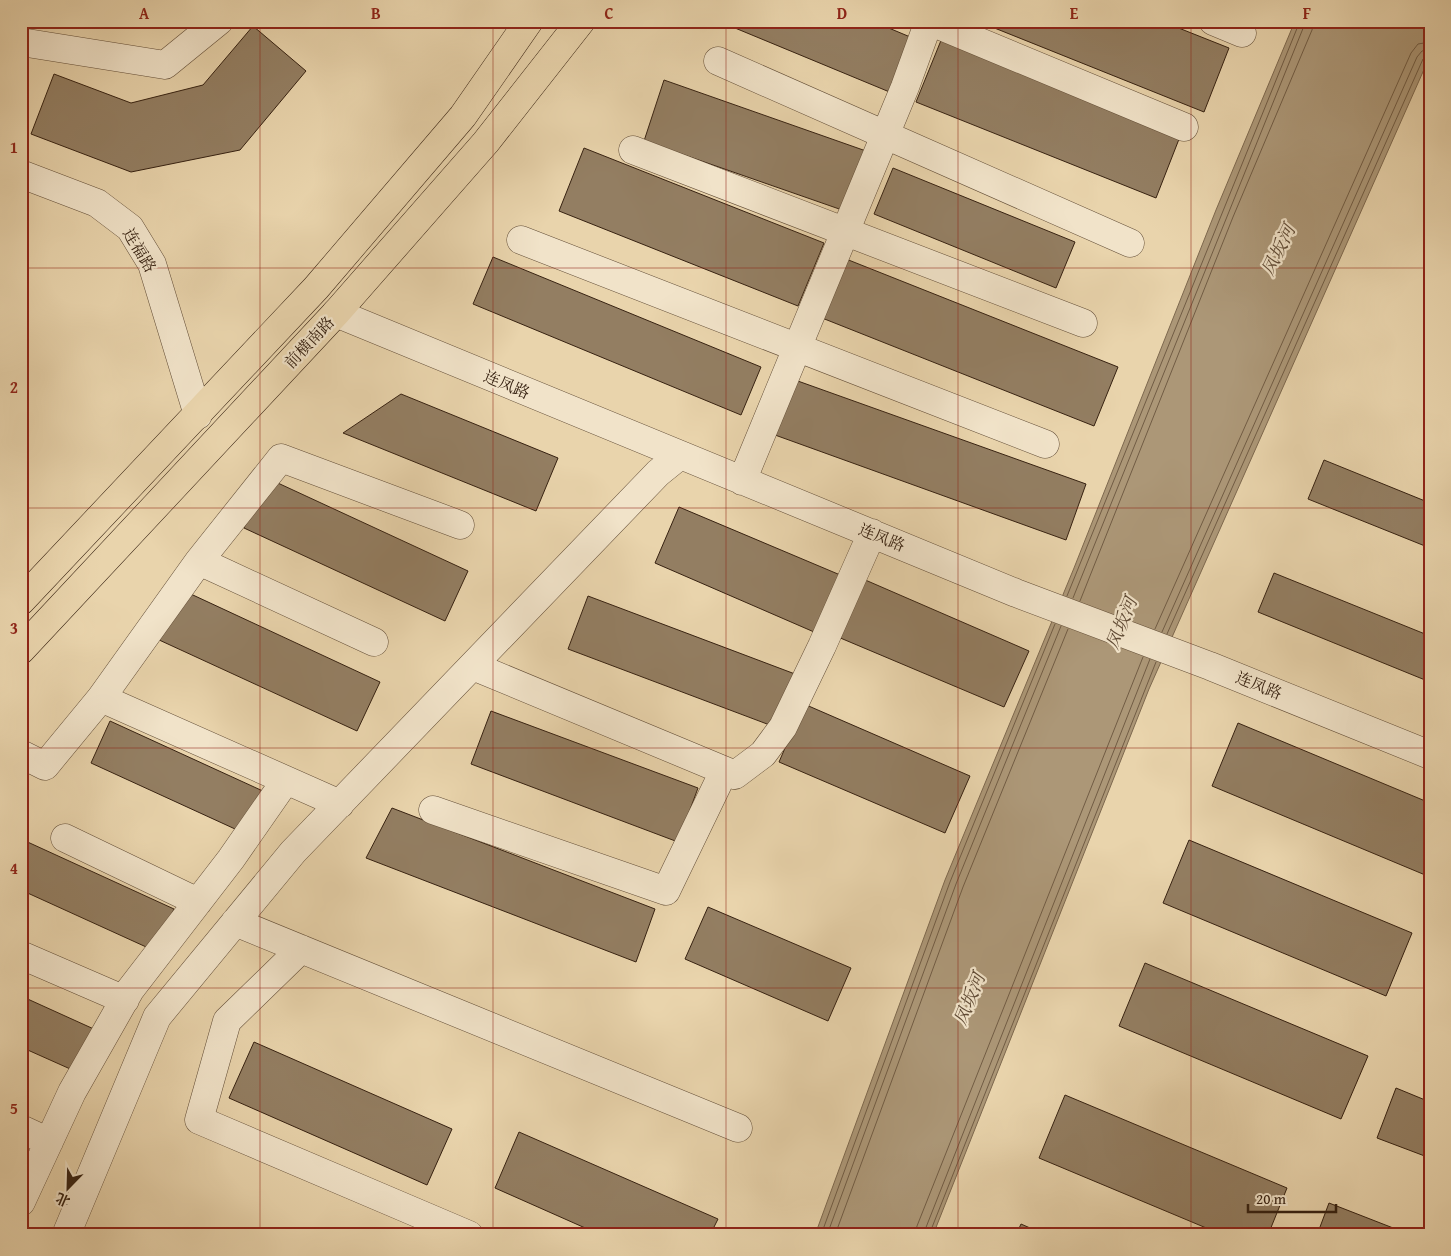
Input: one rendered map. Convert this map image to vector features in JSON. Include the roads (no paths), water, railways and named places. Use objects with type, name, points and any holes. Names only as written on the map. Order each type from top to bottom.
[{"type":"main road","name":"前横南路","points":[[21,601],[316,288],[463,116],[529,21]]},
{"type":"main road","name":"前横南路","points":[[21,650],[336,313],[486,142],[581,21]]},
{"type":"street","points":[[21,42],[165,65],[218,21]]},
{"type":"street","points":[[742,480],[885,135],[929,21],[1184,127]]},
{"type":"street","points":[[1214,21],[1242,33]]},
{"type":"street","points":[[718,61],[1130,243]]},
{"type":"street","points":[[633,150],[844,233],[1083,323]]},
{"type":"street","name":"连福路","points":[[21,174],[96,204],[130,228],[152,264],[198,415]]},
{"type":"street","points":[[521,240],[1045,444]]},
{"type":"street","name":"连凤路","points":[[336,313],[1016,594],[1210,666],[1430,755]]},
{"type":"street","points":[[66,1235],[157,1017],[293,852],[658,474],[679,456]]},
{"type":"street","points":[[21,754],[45,766],[101,698],[199,561],[281,458],[460,525]]},
{"type":"street","points":[[473,666],[734,775],[763,754],[783,727],[822,646],[872,533]]},
{"type":"street","points":[[199,561],[374,642]]},
{"type":"street","points":[[101,698],[340,804]]},
{"type":"street","points":[[433,810],[666,891],[724,771]]},
{"type":"street","points":[[21,1202],[72,1092],[125,1000],[286,780]]},
{"type":"street","points":[[64,838],[198,902]]},
{"type":"street","points":[[235,922],[738,1128]]},
{"type":"street","points":[[301,949],[227,1021],[199,1120],[469,1235]]},
{"type":"street","points":[[21,955],[125,1000]]},
{"type":"street","points":[[21,1129],[49,1142]]},
{"type":"water","name":"凤坂河","points":[[1295,21],[1430,21],[1430,56],[1149,689],[933,1235],[815,1235],[945,880],[1074,568],[1216,210]]}]
